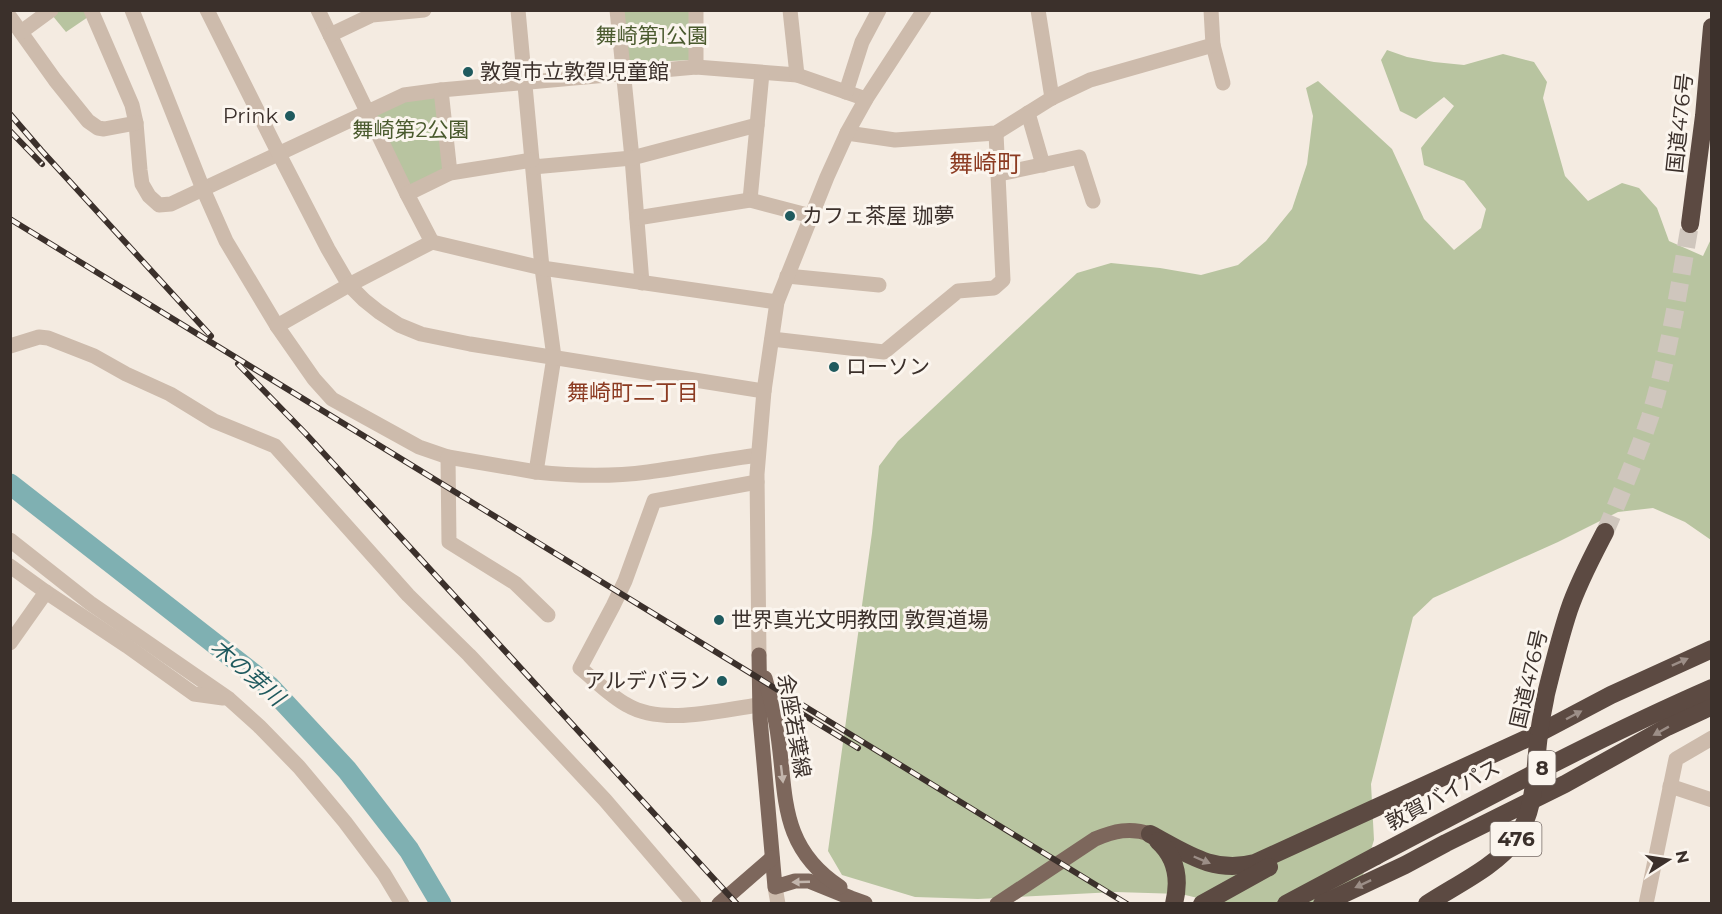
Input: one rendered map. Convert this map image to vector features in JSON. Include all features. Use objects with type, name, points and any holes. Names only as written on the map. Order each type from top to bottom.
[{"type":"highway","name":"国道476号","points":[[1690,224],[1704,116],[1712,27]]},
{"type":"highway","name":"国道476号","points":[[1427,903],[1449,898],[1503,854],[1522,829],[1532,800],[1539,733],[1547,693],[1569,610],[1585,571],[1605,532]]},
{"type":"highway","points":[[1202,903],[1387,803],[1539,733],[1611,694],[1712,649]]},
{"type":"highway","name":"敦賀バイパス","points":[[1288,902],[1541,769],[1662,709],[1712,688]]},
{"type":"highway","points":[[1322,903],[1405,865],[1712,706]]},
{"type":"highway","points":[[1150,834],[1213,865],[1243,866],[1270,857],[1357,818]]},
{"type":"highway","points":[[1150,834],[1171,857],[1176,870],[1178,882],[1174,903]]},
{"type":"main road","name":"余座若葉線","points":[[759,655],[759,705],[775,887],[799,880],[809,881],[866,903]]},
{"type":"main road","name":"余座若葉線","points":[[759,655],[776,723],[788,815],[797,840],[811,864],[820,873],[866,903]]},
{"type":"main road","points":[[997,903],[1095,839],[1125,830],[1138,830],[1150,834]]},
{"type":"main road","points":[[719,903],[772,858]]},
{"type":"street","points":[[21,32],[51,10]]},
{"type":"street","points":[[91,10],[132,105],[142,184],[149,196],[159,205],[171,204],[404,95],[696,67],[797,75],[866,99]]},
{"type":"street","points":[[132,10],[226,241],[277,326],[314,379],[332,399],[419,447],[448,457],[536,472],[573,476],[646,472],[758,455]]},
{"type":"street","points":[[207,10],[328,249],[349,285],[379,312],[399,325],[421,334],[470,344],[764,391]]},
{"type":"street","points":[[318,10],[432,242]]},
{"type":"street","points":[[330,35],[371,13],[424,10]]},
{"type":"street","points":[[518,10],[542,268],[554,357],[536,472]]},
{"type":"street","points":[[616,10],[632,158],[642,283]]},
{"type":"street","points":[[696,10],[696,67]]},
{"type":"street","points":[[790,10],[797,75]]},
{"type":"street","points":[[846,92],[862,42],[879,10]]},
{"type":"street","points":[[759,655],[758,455],[764,391],[777,302],[847,133],[866,99],[924,10]]},
{"type":"street","points":[[1038,10],[1052,98]]},
{"type":"street","points":[[1211,10],[1213,45],[1223,83]]},
{"type":"street","points":[[10,17],[55,80],[88,121],[104,129],[136,123]]},
{"type":"street","points":[[847,133],[895,141],[996,133],[1052,98],[1089,80],[1213,45]]},
{"type":"street","points":[[750,200],[762,73]]},
{"type":"street","points":[[441,90],[450,173]]},
{"type":"street","points":[[1028,113],[1042,165]]},
{"type":"street","points":[[407,194],[450,173],[532,163],[632,158],[757,125]]},
{"type":"street","points":[[772,339],[884,352],[958,291],[994,288],[1003,280],[996,133]]},
{"type":"street","points":[[999,174],[1079,157],[1093,201]]},
{"type":"street","points":[[637,218],[750,200],[811,216]]},
{"type":"street","points":[[277,326],[432,242],[542,268],[777,302]]},
{"type":"street","points":[[787,276],[879,285]]},
{"type":"street","points":[[10,346],[39,337],[48,338],[94,356],[170,394],[214,421],[275,446],[408,596],[469,655],[557,749],[694,903]]},
{"type":"street","points":[[448,457],[449,542],[515,583],[548,615]]},
{"type":"street","points":[[757,482],[654,501],[625,581],[580,668],[626,705],[652,714],[692,714],[759,705]]},
{"type":"street","points":[[10,540],[90,603],[229,699],[259,726],[345,822],[384,874],[402,903]]},
{"type":"street","points":[[10,566],[194,694],[229,699]]},
{"type":"street","points":[[10,643],[46,592]]},
{"type":"street","points":[[1646,903],[1676,759],[1712,738]]},
{"type":"street","points":[[1670,786],[1712,800]]},
{"type":"street","points":[[775,887],[778,903]]},
{"type":"green space","points":[[58,11],[85,11],[88,17],[66,32],[52,15]]},
{"type":"green space","name":"舞崎第1公園","points":[[623,11],[693,11],[690,60],[633,63],[627,58]]},
{"type":"green space","points":[[1387,50],[1407,57],[1464,65],[1503,54],[1534,62],[1547,82],[1543,98],[1565,176],[1588,201],[1622,183],[1639,188],[1657,208],[1669,241],[1703,256],[1711,239],[1711,540],[1685,522],[1653,508],[1618,512],[1558,542],[1433,598],[1413,617],[1371,784],[1374,840],[1363,875],[1340,903],[1223,904],[1181,894],[1115,892],[978,899],[915,897],[842,875],[828,851],[872,533],[879,466],[898,441],[1077,273],[1111,263],[1201,275],[1238,265],[1266,241],[1292,209],[1307,164],[1313,116],[1306,88],[1318,81],[1392,149],[1424,219],[1454,250],[1481,228],[1486,209],[1464,181],[1424,165],[1421,148],[1454,106],[1444,97],[1416,119],[1400,111],[1381,60]]},
{"type":"green space","name":"舞崎第2公園","points":[[435,96],[445,168],[411,187],[375,114],[404,100]]},
{"type":"waterway","name":"木の芽川","points":[[10,484],[269,686],[347,770],[409,850],[441,904]]},
{"type":"tunnel","points":[[1605,532],[1640,446],[1657,393],[1673,321],[1690,224]]},
{"type":"railway","points":[[10,114],[211,336]]},
{"type":"railway","points":[[10,131],[42,164]]},
{"type":"railway","points":[[10,219],[1127,904]]},
{"type":"railway","points":[[238,364],[306,434],[737,904]]},
{"type":"railway","points":[[794,709],[858,748]]},
{"type":"place","name":"敦賀市立敦賀児童館","points":[[468,72]]},
{"type":"place","name":"Prink","points":[[290,116]]},
{"type":"place","name":"カフェ茶屋 珈夢","points":[[790,216]]},
{"type":"place","name":"ローソン","points":[[834,367]]},
{"type":"place","name":"世界真光文明教団 敦賀道場","points":[[719,620]]},
{"type":"place","name":"アルデバラン","points":[[722,681]]},
{"type":"district","name":"舞崎町","points":[[985,164]]},
{"type":"district","name":"舞崎町二丁目","points":[[633,392]]}]
